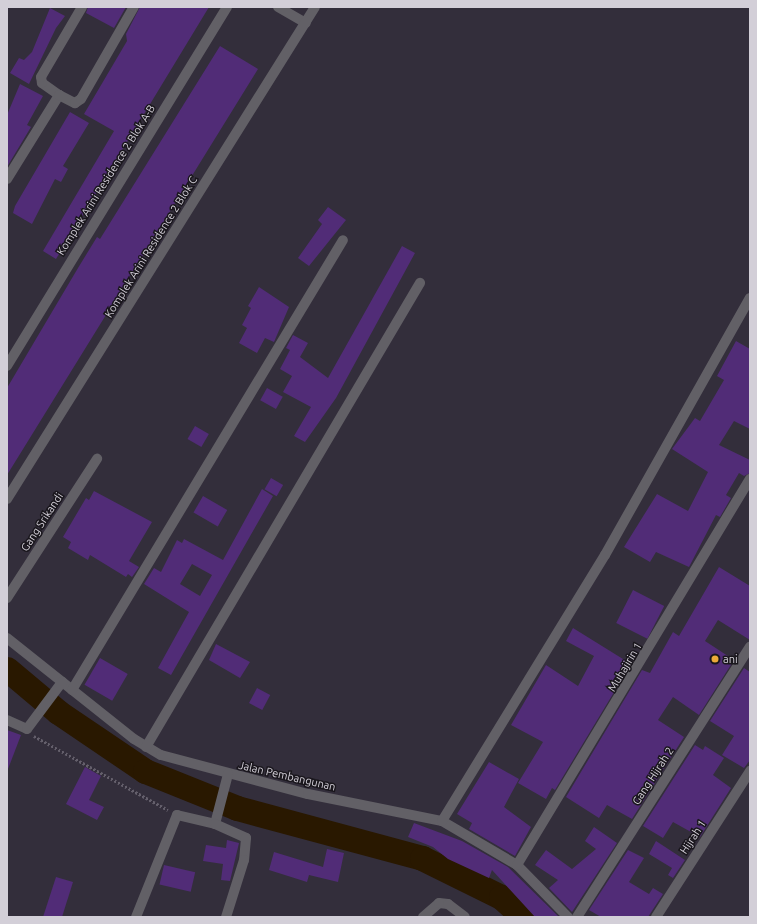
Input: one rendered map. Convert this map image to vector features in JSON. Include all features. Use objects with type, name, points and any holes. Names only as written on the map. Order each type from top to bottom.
[{"type":"street","points":[[82,7],[40,77],[42,83],[59,95],[75,103],[80,99],[134,7]]},
{"type":"street","name":"Komplek Arini Residence 2 Blok A-B","points":[[7,366],[226,7]]},
{"type":"street","points":[[278,7],[306,23]]},
{"type":"street","name":"Komplek Arini Residence 2 Blok C","points":[[7,498],[315,7]]},
{"type":"street","points":[[7,179],[59,95]]},
{"type":"street","points":[[72,690],[343,240]]},
{"type":"street","points":[[146,746],[420,283]]},
{"type":"street","points":[[442,821],[605,555],[750,298]]},
{"type":"street","name":"Gang Srikandi","points":[[7,598],[97,459]]},
{"type":"street","name":"Muhajirin 1","points":[[517,865],[750,479]]},
{"type":"street","name":"Jalan Pembangunan","points":[[7,638],[62,683],[146,746],[178,762],[442,821],[517,865],[568,917]]},
{"type":"street","name":"Gang Hijrah 2","points":[[577,917],[750,647]]},
{"type":"street","points":[[7,720],[27,729],[37,713],[62,683]]},
{"type":"street","name":"Hijrah 1","points":[[656,917],[750,771]]},
{"type":"street","points":[[215,824],[220,813],[227,786],[228,774]]},
{"type":"street","points":[[136,917],[177,815],[215,824],[246,838],[247,845],[226,917]]},
{"type":"street","points":[[423,917],[439,903],[448,904],[465,917]]},
{"type":"path","points":[[27,729],[36,738],[177,815]]},
{"type":"building","points":[[88,7],[126,7],[114,28],[86,13]]},
{"type":"building","points":[[140,7],[209,7],[56,259],[43,251],[114,131],[84,114],[127,41],[126,34]]},
{"type":"building","points":[[50,8],[65,16],[56,28],[29,84],[10,73],[19,58],[24,60],[32,52]]},
{"type":"building","points":[[220,46],[258,69],[7,475],[7,388],[97,237],[100,239]]},
{"type":"building","points":[[20,84],[43,96],[27,125],[31,127],[7,167],[7,115]]},
{"type":"building","points":[[70,112],[89,123],[63,166],[68,169],[61,182],[55,179],[32,224],[13,213],[15,206]]},
{"type":"building","points":[[328,207],[346,220],[309,266],[298,258],[322,224],[318,220]]},
{"type":"building","points":[[402,246],[415,253],[336,398],[305,442],[294,436],[311,407],[283,392],[292,376],[280,369],[290,350],[286,348],[293,335],[308,343],[300,357],[328,378]]},
{"type":"building","points":[[259,287],[289,307],[274,342],[265,338],[257,353],[239,343],[247,328],[242,325],[251,308],[248,306]]},
{"type":"building","points":[[736,341],[750,349],[750,429],[734,421],[719,445],[750,460],[750,473],[744,476],[739,473],[726,495],[731,498],[720,517],[716,515],[689,567],[656,552],[650,562],[624,547],[657,494],[688,511],[708,472],[672,449],[695,418],[700,421],[724,380],[717,376]]},
{"type":"building","points":[[267,388],[283,397],[276,409],[260,400]]},
{"type":"building","points":[[195,426],[209,434],[201,447],[188,439]]},
{"type":"building","points":[[271,478],[283,485],[277,496],[264,489]]},
{"type":"building","points":[[262,489],[273,496],[171,675],[158,668],[189,612],[144,584],[154,568],[161,572],[177,540],[182,543],[184,539],[223,560]],"holes":[[[192,564],[212,575],[200,596],[180,584]]]},
{"type":"building","points":[[94,491],[152,522],[129,561],[139,567],[132,577],[128,574],[126,577],[90,555],[88,560],[68,548],[71,542],[63,537],[86,498],[89,500]]},
{"type":"building","points":[[203,496],[227,510],[218,526],[194,512]]},
{"type":"building","points":[[719,567],[750,586],[750,640],[718,620],[705,641],[734,660],[699,715],[673,697],[658,720],[684,737],[632,819],[607,805],[599,818],[566,797],[642,670],[650,673],[673,632],[679,636]]},
{"type":"building","points":[[633,590],[664,606],[647,639],[616,623]]},
{"type":"building","points":[[573,628],[631,664],[555,790],[552,788],[546,799],[518,783],[543,742],[511,725],[546,665],[578,686],[594,656],[566,641]]},
{"type":"building","points":[[216,644],[250,662],[240,678],[209,660]]},
{"type":"building","points":[[100,658],[128,674],[112,701],[84,685]]},
{"type":"building","points":[[744,668],[750,672],[750,760],[744,768],[722,755],[734,736],[710,721]]},
{"type":"building","points":[[257,688],[270,695],[262,710],[249,703]]},
{"type":"building","points":[[7,730],[21,735],[8,769],[7,769]]},
{"type":"building","points":[[695,745],[703,750],[705,746],[724,758],[713,775],[731,788],[700,837],[673,822],[663,838],[643,826]]},
{"type":"building","points":[[489,762],[519,779],[504,807],[531,827],[515,856],[469,829],[472,823],[457,814]]},
{"type":"building","points":[[85,767],[101,776],[89,800],[104,807],[97,820],[66,804]]},
{"type":"building","points":[[414,823],[462,841],[508,867],[559,917],[535,917],[492,870],[489,878],[448,859],[433,847],[408,837]]},
{"type":"building","points":[[594,827],[617,843],[572,912],[549,888],[558,880],[535,865],[546,850],[572,869],[596,849],[585,841]]},
{"type":"building","points":[[227,840],[239,843],[230,881],[221,880],[223,864],[203,861],[206,845],[226,848]]},
{"type":"building","points":[[656,841],[685,860],[673,878],[668,875],[672,868],[649,854]]},
{"type":"building","points":[[327,849],[344,853],[338,882],[309,875],[307,882],[269,870],[274,852],[323,867]]},
{"type":"building","points":[[628,850],[644,858],[629,882],[649,894],[653,888],[663,894],[648,917],[601,917],[589,910]]},
{"type":"building","points":[[164,865],[195,872],[191,892],[160,884]]},
{"type":"building","points":[[56,877],[73,882],[62,917],[43,917]]},
{"type":"waterway","points":[[7,669],[58,712],[145,771],[237,808],[422,858],[501,897],[523,917]]},
{"type":"place","name":"ani","points":[[715,659]]}]
